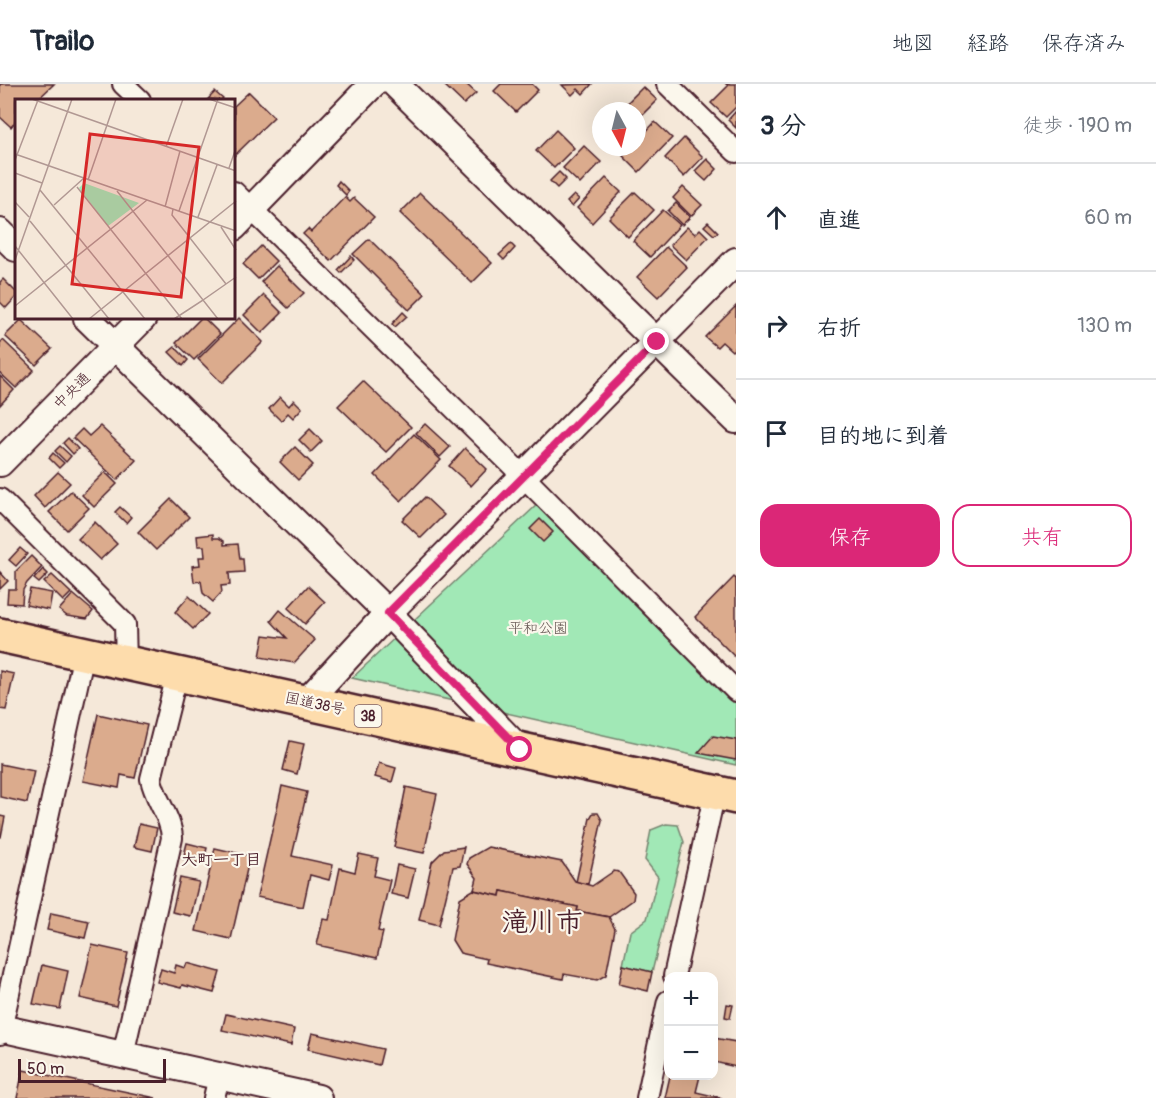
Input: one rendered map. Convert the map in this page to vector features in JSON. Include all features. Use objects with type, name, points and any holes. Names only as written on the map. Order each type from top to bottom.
[{"type":"highway","name":"国道38号","points":[[0,635],[725,794]]},
{"type":"street","points":[[123,84],[139,99]]},
{"type":"street","points":[[373,84],[240,209],[523,476],[736,691]]},
{"type":"street","points":[[395,84],[736,420]]},
{"type":"street","points":[[667,84],[736,152]]},
{"type":"street","points":[[0,232],[15,247]]},
{"type":"street","points":[[306,702],[388,613],[736,261]]},
{"type":"street","points":[[89,320],[388,613],[520,750]]},
{"type":"street","name":"中央通","points":[[0,463],[142,320]]},
{"type":"street","points":[[0,499],[125,624],[126,664]]},
{"type":"street","points":[[84,654],[0,1030],[123,1055],[216,1087],[318,1098]]},
{"type":"street","points":[[123,1055],[172,838],[172,828],[152,787],[151,779],[177,675]]},
{"type":"street","points":[[675,972],[725,794]]},
{"type":"street","points":[[647,1098],[664,1023]]},
{"type":"green space","name":"平和公園","points":[[540,502],[736,699],[736,765],[352,678]]},
{"type":"green space","points":[[666,824],[678,825],[684,842],[652,972],[623,965],[630,932],[647,919],[658,877],[645,860],[651,830]]},
{"type":"building","points":[[0,84],[54,84],[38,99],[15,99],[15,122],[11,127],[0,117]]},
{"type":"building","points":[[443,84],[466,84],[476,93],[464,104]]},
{"type":"building","points":[[501,84],[532,84],[538,90],[516,112],[494,91]]},
{"type":"building","points":[[592,84],[583,94],[578,89],[572,95],[562,85]]},
{"type":"building","points":[[726,84],[736,84],[736,107],[726,117],[711,103],[728,86]]},
{"type":"building","points":[[643,87],[657,100],[646,111],[646,102],[628,102]]},
{"type":"building","points":[[215,92],[223,99],[208,99]]},
{"type":"building","points":[[249,92],[274,117],[236,154],[236,104]]},
{"type":"building","points":[[736,111],[736,128],[728,120]]},
{"type":"building","points":[[655,122],[672,138],[639,172],[623,156],[646,156],[646,132]]},
{"type":"building","points":[[556,130],[574,148],[554,168],[536,151]]},
{"type":"building","points":[[684,138],[703,157],[684,177],[665,158]]},
{"type":"building","points":[[584,146],[601,162],[580,184],[563,168]]},
{"type":"building","points":[[707,159],[717,169],[706,181],[695,171]]},
{"type":"building","points":[[559,172],[566,179],[557,188],[550,181]]},
{"type":"building","points":[[606,178],[621,192],[592,223],[577,208]]},
{"type":"building","points":[[339,181],[349,191],[346,195],[336,185]]},
{"type":"building","points":[[683,187],[702,205],[691,216],[673,198]]},
{"type":"building","points":[[635,192],[654,210],[628,237],[609,218]]},
{"type":"building","points":[[420,193],[492,263],[472,283],[400,213]]},
{"type":"building","points":[[574,195],[579,199],[572,207],[567,202]]},
{"type":"building","points":[[345,197],[350,202],[354,198],[374,217],[331,261],[303,234],[308,229],[311,232]]},
{"type":"building","points":[[676,203],[690,217],[682,225],[668,211]]},
{"type":"building","points":[[663,210],[680,225],[650,257],[633,241]]},
{"type":"building","points":[[708,222],[718,232],[714,235],[704,226]]},
{"type":"building","points":[[687,227],[695,234],[700,229],[708,237],[686,260],[670,245]]},
{"type":"building","points":[[369,239],[425,294],[409,310],[353,254]]},
{"type":"building","points":[[511,244],[515,248],[504,260],[499,255]]},
{"type":"building","points":[[261,246],[276,261],[258,279],[243,264]]},
{"type":"building","points":[[666,247],[687,267],[658,297],[637,277]]},
{"type":"building","points":[[351,256],[354,260],[341,273],[338,270]]},
{"type":"building","points":[[277,266],[304,293],[288,308],[261,282]]},
{"type":"building","points":[[3,279],[15,291],[15,298],[6,308],[0,302],[0,282]]},
{"type":"building","points":[[264,295],[282,313],[262,333],[244,315]]},
{"type":"building","points":[[736,306],[736,347],[732,351],[722,342],[717,347],[705,337]]},
{"type":"building","points":[[403,312],[407,316],[395,327],[392,324]]},
{"type":"building","points":[[239,318],[263,342],[222,383],[198,359]]},
{"type":"building","points":[[21,320],[52,349],[36,365],[5,336]]},
{"type":"building","points":[[199,320],[206,320],[220,334],[194,360],[176,343]]},
{"type":"building","points":[[3,340],[34,370],[16,388],[0,373],[0,343]]},
{"type":"building","points":[[175,347],[188,360],[183,366],[169,352]]},
{"type":"building","points":[[0,376],[14,390],[0,405]]},
{"type":"building","points":[[363,381],[411,427],[386,452],[338,406]]},
{"type":"building","points":[[280,397],[289,406],[294,400],[302,408],[293,418],[288,413],[281,421],[269,409]]},
{"type":"building","points":[[425,424],[450,447],[440,457],[416,433]]},
{"type":"building","points":[[100,426],[136,460],[117,480],[73,438],[82,429],[89,436]]},
{"type":"building","points":[[310,429],[322,441],[311,452],[299,440]]},
{"type":"building","points":[[414,434],[441,460],[401,501],[375,475]]},
{"type":"building","points":[[68,438],[78,449],[73,454],[63,443]]},
{"type":"building","points":[[60,446],[71,456],[66,462],[55,451]]},
{"type":"building","points":[[295,447],[313,465],[298,480],[280,462]]},
{"type":"building","points":[[465,448],[487,469],[471,486],[449,466]]},
{"type":"building","points":[[53,453],[64,463],[59,468],[49,458]]},
{"type":"building","points":[[58,472],[70,483],[45,508],[34,496]]},
{"type":"building","points":[[105,472],[117,484],[94,507],[82,495]]},
{"type":"building","points":[[71,491],[89,508],[67,530],[49,512]]},
{"type":"building","points":[[425,497],[444,515],[421,538],[402,520]]},
{"type":"building","points":[[171,499],[189,517],[156,550],[138,532]]},
{"type":"building","points":[[120,507],[131,517],[126,523],[115,512]]},
{"type":"building","points":[[540,519],[553,532],[543,542],[530,529]]},
{"type":"building","points":[[95,522],[117,544],[100,560],[78,539]]},
{"type":"building","points":[[213,534],[213,538],[224,541],[224,545],[238,544],[244,572],[229,573],[230,585],[221,586],[222,592],[213,602],[203,593],[201,581],[194,582],[192,566],[200,565],[199,557],[205,557],[204,546],[198,546],[197,536]]},
{"type":"building","points":[[20,548],[27,554],[16,566],[9,560]]},
{"type":"building","points":[[31,556],[42,567],[23,590],[22,604],[7,603],[8,589],[16,589],[16,571]]},
{"type":"building","points":[[43,569],[48,574],[39,583],[34,579]]},
{"type":"building","points":[[0,572],[8,581],[0,589]]},
{"type":"building","points":[[52,575],[71,593],[63,601],[44,582]]},
{"type":"building","points":[[734,577],[736,579],[736,658],[695,617]]},
{"type":"building","points":[[308,586],[325,602],[305,624],[288,608]]},
{"type":"building","points":[[30,589],[52,593],[49,610],[26,605]]},
{"type":"building","points":[[73,594],[93,611],[87,619],[67,616],[59,610]]},
{"type":"building","points":[[189,596],[208,614],[193,629],[175,612]]},
{"type":"building","points":[[280,610],[315,640],[294,663],[260,657],[264,635],[287,638],[271,621]]},
{"type":"building","points":[[0,671],[14,674],[6,710],[0,709]]},
{"type":"building","points":[[98,714],[147,725],[135,778],[121,775],[119,788],[83,781]]},
{"type":"building","points":[[713,736],[736,740],[736,760],[698,753]]},
{"type":"building","points":[[290,741],[304,744],[297,774],[283,770]]},
{"type":"building","points":[[379,763],[396,768],[392,782],[375,777]]},
{"type":"building","points":[[0,764],[34,771],[27,803],[0,797]]},
{"type":"building","points":[[282,786],[307,792],[292,856],[333,865],[329,880],[310,875],[303,907],[257,897]]},
{"type":"building","points":[[406,787],[437,794],[424,853],[394,847]]},
{"type":"building","points":[[593,813],[598,813],[602,820],[588,884],[576,882]]},
{"type":"building","points":[[0,816],[5,817],[1,837],[0,837]]},
{"type":"building","points":[[139,824],[157,828],[152,851],[134,847]]},
{"type":"building","points":[[187,843],[207,848],[203,864],[183,859]]},
{"type":"building","points":[[464,847],[460,866],[453,867],[439,925],[419,920],[432,862],[444,850]]},
{"type":"building","points":[[488,847],[562,862],[575,881],[592,886],[614,871],[619,872],[634,893],[633,900],[609,917],[577,911],[578,907],[501,891],[500,896],[474,890],[477,878],[467,864],[469,858]]},
{"type":"building","points":[[215,848],[250,856],[231,939],[196,931]]},
{"type":"building","points":[[359,854],[378,858],[374,876],[390,880],[378,931],[383,932],[377,958],[317,945],[323,919],[329,920],[340,868],[355,872]]},
{"type":"building","points":[[397,865],[415,869],[408,898],[391,894]]},
{"type":"building","points":[[180,878],[199,882],[191,916],[172,912]]},
{"type":"building","points":[[473,890],[500,896],[501,891],[578,907],[577,911],[609,917],[615,929],[606,975],[597,980],[564,974],[563,979],[486,963],[487,959],[460,953],[452,940],[460,898]]},
{"type":"building","points":[[51,913],[89,921],[85,938],[47,930]]},
{"type":"building","points":[[92,945],[128,953],[116,1006],[80,998]]},
{"type":"building","points":[[187,963],[220,972],[214,993],[157,982],[161,969],[174,973],[176,965],[185,968]]},
{"type":"building","points":[[42,965],[68,971],[60,1009],[33,1004]]},
{"type":"building","points":[[623,965],[652,972],[648,991],[619,984]]},
{"type":"building","points":[[727,1004],[733,1005],[730,1018],[725,1017]]},
{"type":"building","points":[[226,1014],[294,1029],[291,1045],[222,1030]]},
{"type":"building","points":[[312,1033],[383,1049],[379,1065],[308,1049]]},
{"type":"building","points":[[718,1039],[736,1042],[736,1067],[718,1063]]},
{"type":"building","points":[[23,1070],[156,1098],[17,1098]]},
{"type":"building","points":[[669,1080],[699,1080],[696,1092],[722,1098],[665,1098]]},
{"type":"district","name":"大町一丁目","points":[[221,860]]},
{"type":"district","name":"滝川市","points":[[542,922]]},
{"type":"route","points":[[520,750],[388,613],[657,342]]}]
